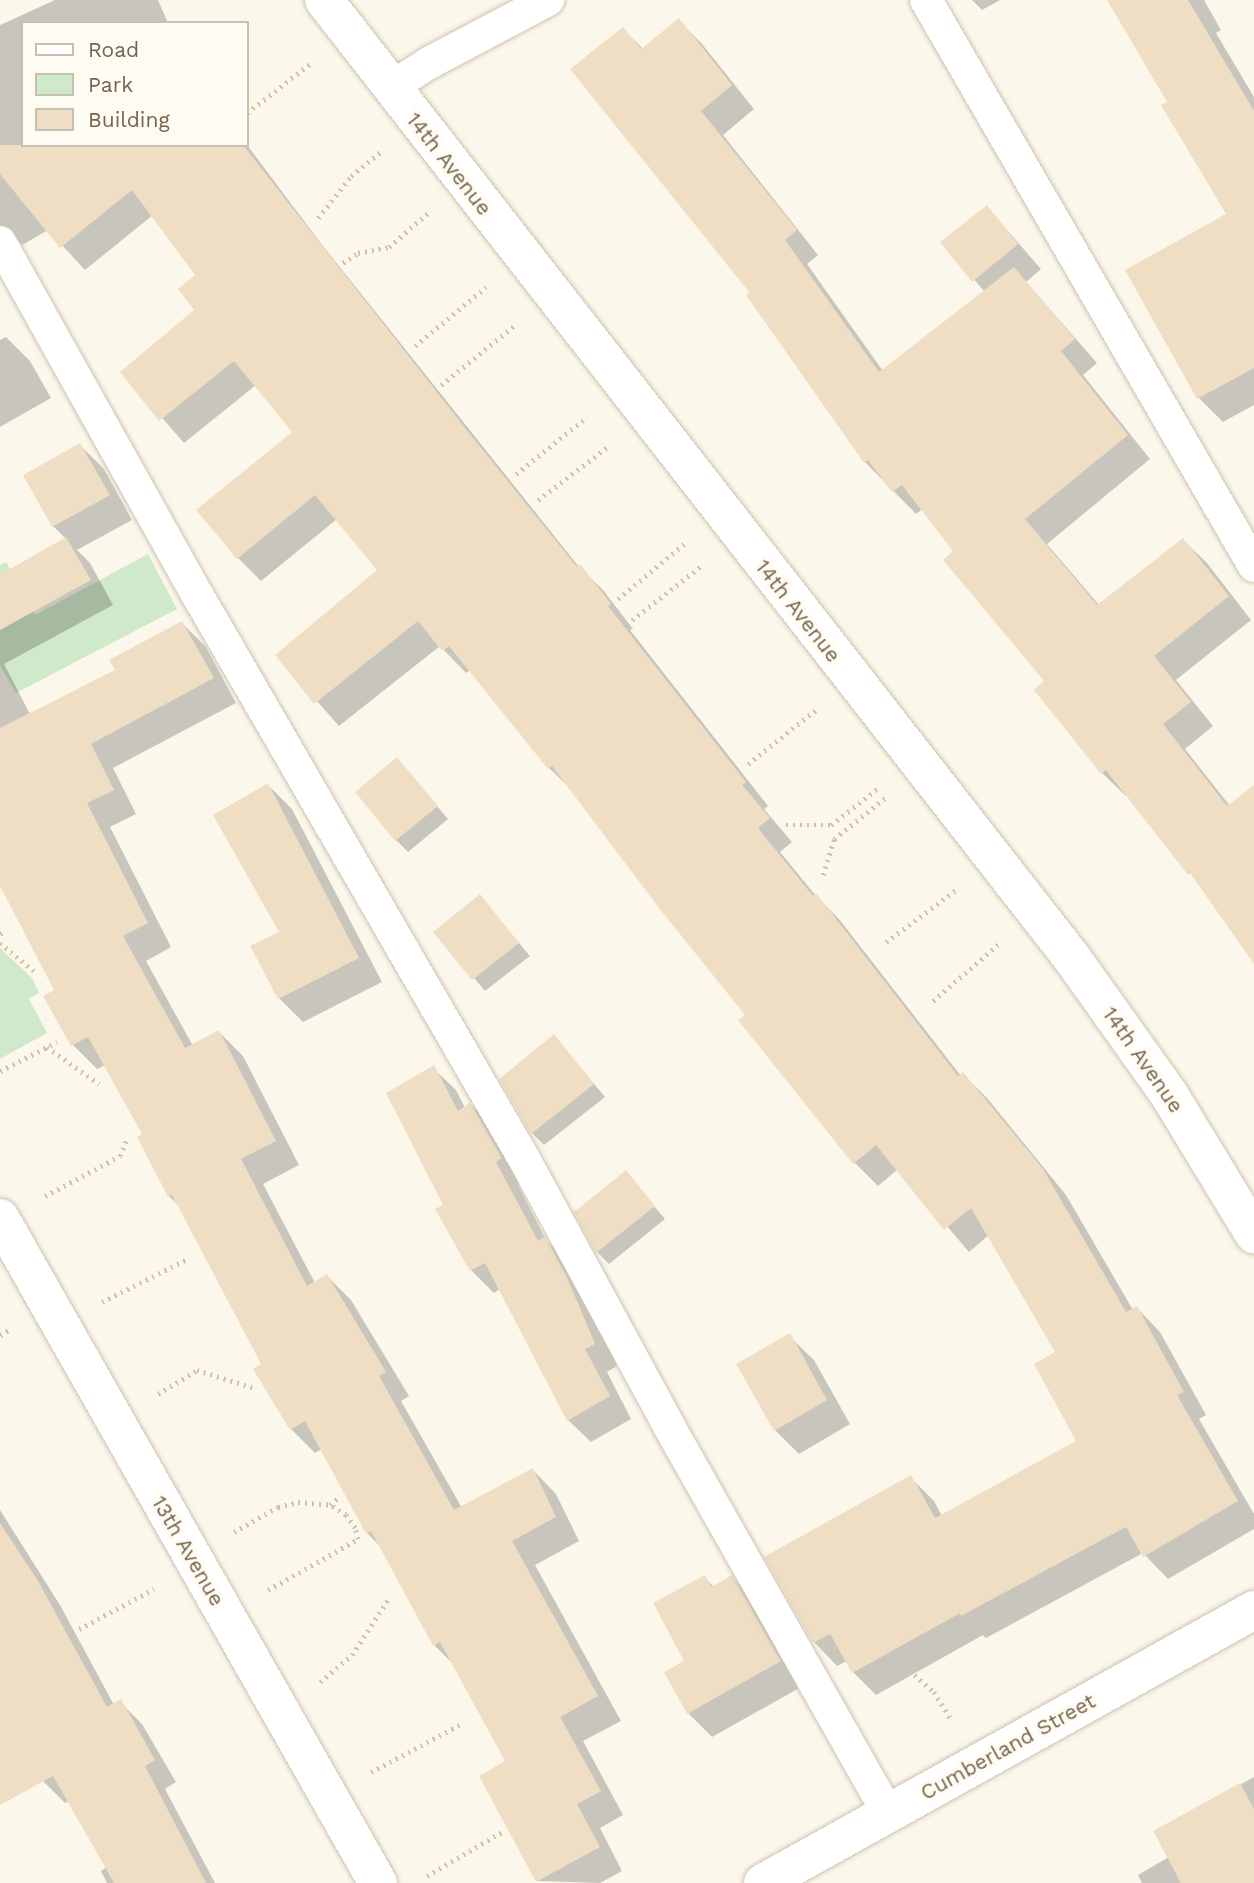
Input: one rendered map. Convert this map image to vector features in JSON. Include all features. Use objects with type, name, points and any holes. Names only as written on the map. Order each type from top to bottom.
[{"type":"street","name":"14th Avenue","points":[[324,0],[390,88],[1072,958],[1170,1096],[1254,1234]]},
{"type":"street","name":"13th Avenue","points":[[0,1218],[378,1883]]},
{"type":"street","name":"Cumberland Street","points":[[762,1883],[1254,1610]]},
{"type":"lane","points":[[390,88],[429,63],[548,0]]},
{"type":"lane","points":[[926,0],[1254,566]]},
{"type":"lane","points":[[0,242],[198,596],[523,1157],[670,1428],[888,1814]]},
{"type":"path","points":[[248,112],[315,60]]},
{"type":"path","points":[[318,218],[352,176],[384,149]]},
{"type":"path","points":[[343,263],[358,253],[389,247],[432,210]]},
{"type":"path","points":[[415,346],[489,284]]},
{"type":"path","points":[[442,384],[518,322]]},
{"type":"path","points":[[516,474],[590,415]]},
{"type":"path","points":[[538,500],[612,443]]},
{"type":"path","points":[[618,599],[688,541]]},
{"type":"path","points":[[632,620],[705,563]]},
{"type":"path","points":[[748,764],[818,709]]},
{"type":"path","points":[[786,825],[831,825],[878,787]]},
{"type":"path","points":[[823,875],[834,839],[886,797]]},
{"type":"path","points":[[886,942],[957,889]]},
{"type":"path","points":[[0,934],[6,930]]},
{"type":"path","points":[[933,1001],[1003,940]]},
{"type":"path","points":[[0,943],[34,971]]},
{"type":"path","points":[[0,1071],[57,1042]]},
{"type":"path","points":[[47,1047],[99,1084]]},
{"type":"path","points":[[38,1200],[120,1156],[127,1139]]},
{"type":"path","points":[[98,1304],[187,1259]]},
{"type":"path","points":[[152,1398],[197,1370],[254,1388]]},
{"type":"path","points":[[330,1504],[340,1496]]},
{"type":"path","points":[[230,1534],[278,1507],[298,1502],[330,1504],[346,1515],[358,1539],[263,1593]]},
{"type":"path","points":[[79,1629],[161,1585]]},
{"type":"path","points":[[317,1685],[352,1655],[389,1598]]},
{"type":"path","points":[[899,1661],[934,1692],[951,1719]]},
{"type":"path","points":[[367,1774],[463,1723]]},
{"type":"path","points":[[426,1877],[505,1830]]},
{"type":"green space","points":[[148,554],[177,609],[16,693],[0,666],[0,565],[6,562],[35,615]]},
{"type":"green space","points":[[0,948],[32,978],[39,993],[29,999],[47,1033],[0,1059]]},
{"type":"building","points":[[1107,0],[1188,0],[1254,111],[1254,368],[1197,399],[1125,270],[1226,214],[1161,105],[1167,102]]},
{"type":"building","points":[[679,18],[732,85],[701,111],[797,230],[785,240],[879,372],[1014,267],[1075,339],[1061,351],[1128,435],[1025,519],[1097,605],[1183,538],[1229,596],[1154,656],[1191,702],[1163,724],[1227,806],[1254,785],[1254,964],[1190,873],[1188,875],[1106,770],[1101,774],[1034,690],[1044,681],[943,560],[953,551],[902,485],[892,492],[868,460],[864,463],[746,295],[749,292],[570,69],[623,27],[641,49]]},
{"type":"building","points":[[0,145],[245,147],[469,433],[577,567],[580,564],[611,604],[608,606],[746,782],[742,785],[770,818],[758,828],[813,896],[816,893],[958,1076],[963,1072],[1043,1169],[1126,1312],[1137,1306],[1184,1392],[1177,1395],[1238,1501],[1143,1557],[1126,1527],[961,1616],[960,1613],[852,1673],[830,1634],[813,1643],[764,1557],[911,1475],[935,1518],[1076,1441],[1034,1364],[1055,1352],[971,1208],[944,1230],[876,1145],[853,1164],[738,1020],[745,1015],[659,908],[552,766],[548,769],[449,646],[442,651],[418,621],[314,704],[275,655],[377,570],[315,495],[237,559],[196,510],[292,432],[234,361],[159,421],[120,372],[194,310],[178,289],[195,275],[132,190],[60,248],[0,174]]},
{"type":"building","points":[[987,205],[1018,244],[972,282],[940,242]]},
{"type":"building","points":[[80,443],[110,495],[52,527],[23,475]]},
{"type":"building","points":[[66,537],[91,580],[0,630],[0,575]]},
{"type":"building","points":[[182,621],[214,678],[91,744],[114,790],[87,803],[148,923],[123,936],[185,1048],[219,1030],[276,1141],[241,1159],[307,1286],[327,1274],[386,1372],[379,1376],[454,1510],[533,1468],[556,1517],[512,1541],[598,1696],[560,1717],[601,1791],[577,1804],[600,1847],[536,1882],[479,1776],[505,1761],[440,1642],[433,1646],[371,1531],[366,1534],[305,1421],[290,1430],[253,1369],[261,1364],[172,1195],[168,1197],[137,1137],[142,1134],[88,1037],[71,1046],[43,996],[54,990],[0,886],[0,728],[115,670],[109,660]]},
{"type":"building","points":[[397,757],[438,806],[395,841],[355,792]]},
{"type":"building","points":[[268,783],[359,958],[278,999],[250,946],[279,932],[213,815]]},
{"type":"building","points":[[480,894],[519,943],[472,980],[433,932]]},
{"type":"building","points":[[554,1034],[594,1084],[531,1134],[499,1079]]},
{"type":"building","points":[[434,1065],[458,1111],[470,1102],[502,1158],[496,1162],[538,1241],[545,1236],[567,1277],[595,1344],[585,1349],[610,1396],[567,1421],[485,1263],[470,1271],[435,1209],[443,1205],[386,1093]]},
{"type":"building","points":[[626,1170],[655,1206],[596,1253],[574,1212]]},
{"type":"building","points":[[790,1333],[827,1400],[774,1431],[736,1364]]},
{"type":"building","points":[[0,1523],[38,1581],[107,1707],[121,1699],[155,1760],[145,1766],[206,1883],[114,1883],[53,1776],[0,1805]]},
{"type":"building","points":[[705,1575],[711,1587],[732,1575],[781,1661],[687,1714],[664,1672],[684,1661],[653,1603]]},
{"type":"building","points":[[1240,1783],[1254,1809],[1254,1883],[1181,1883],[1153,1831]]}]
